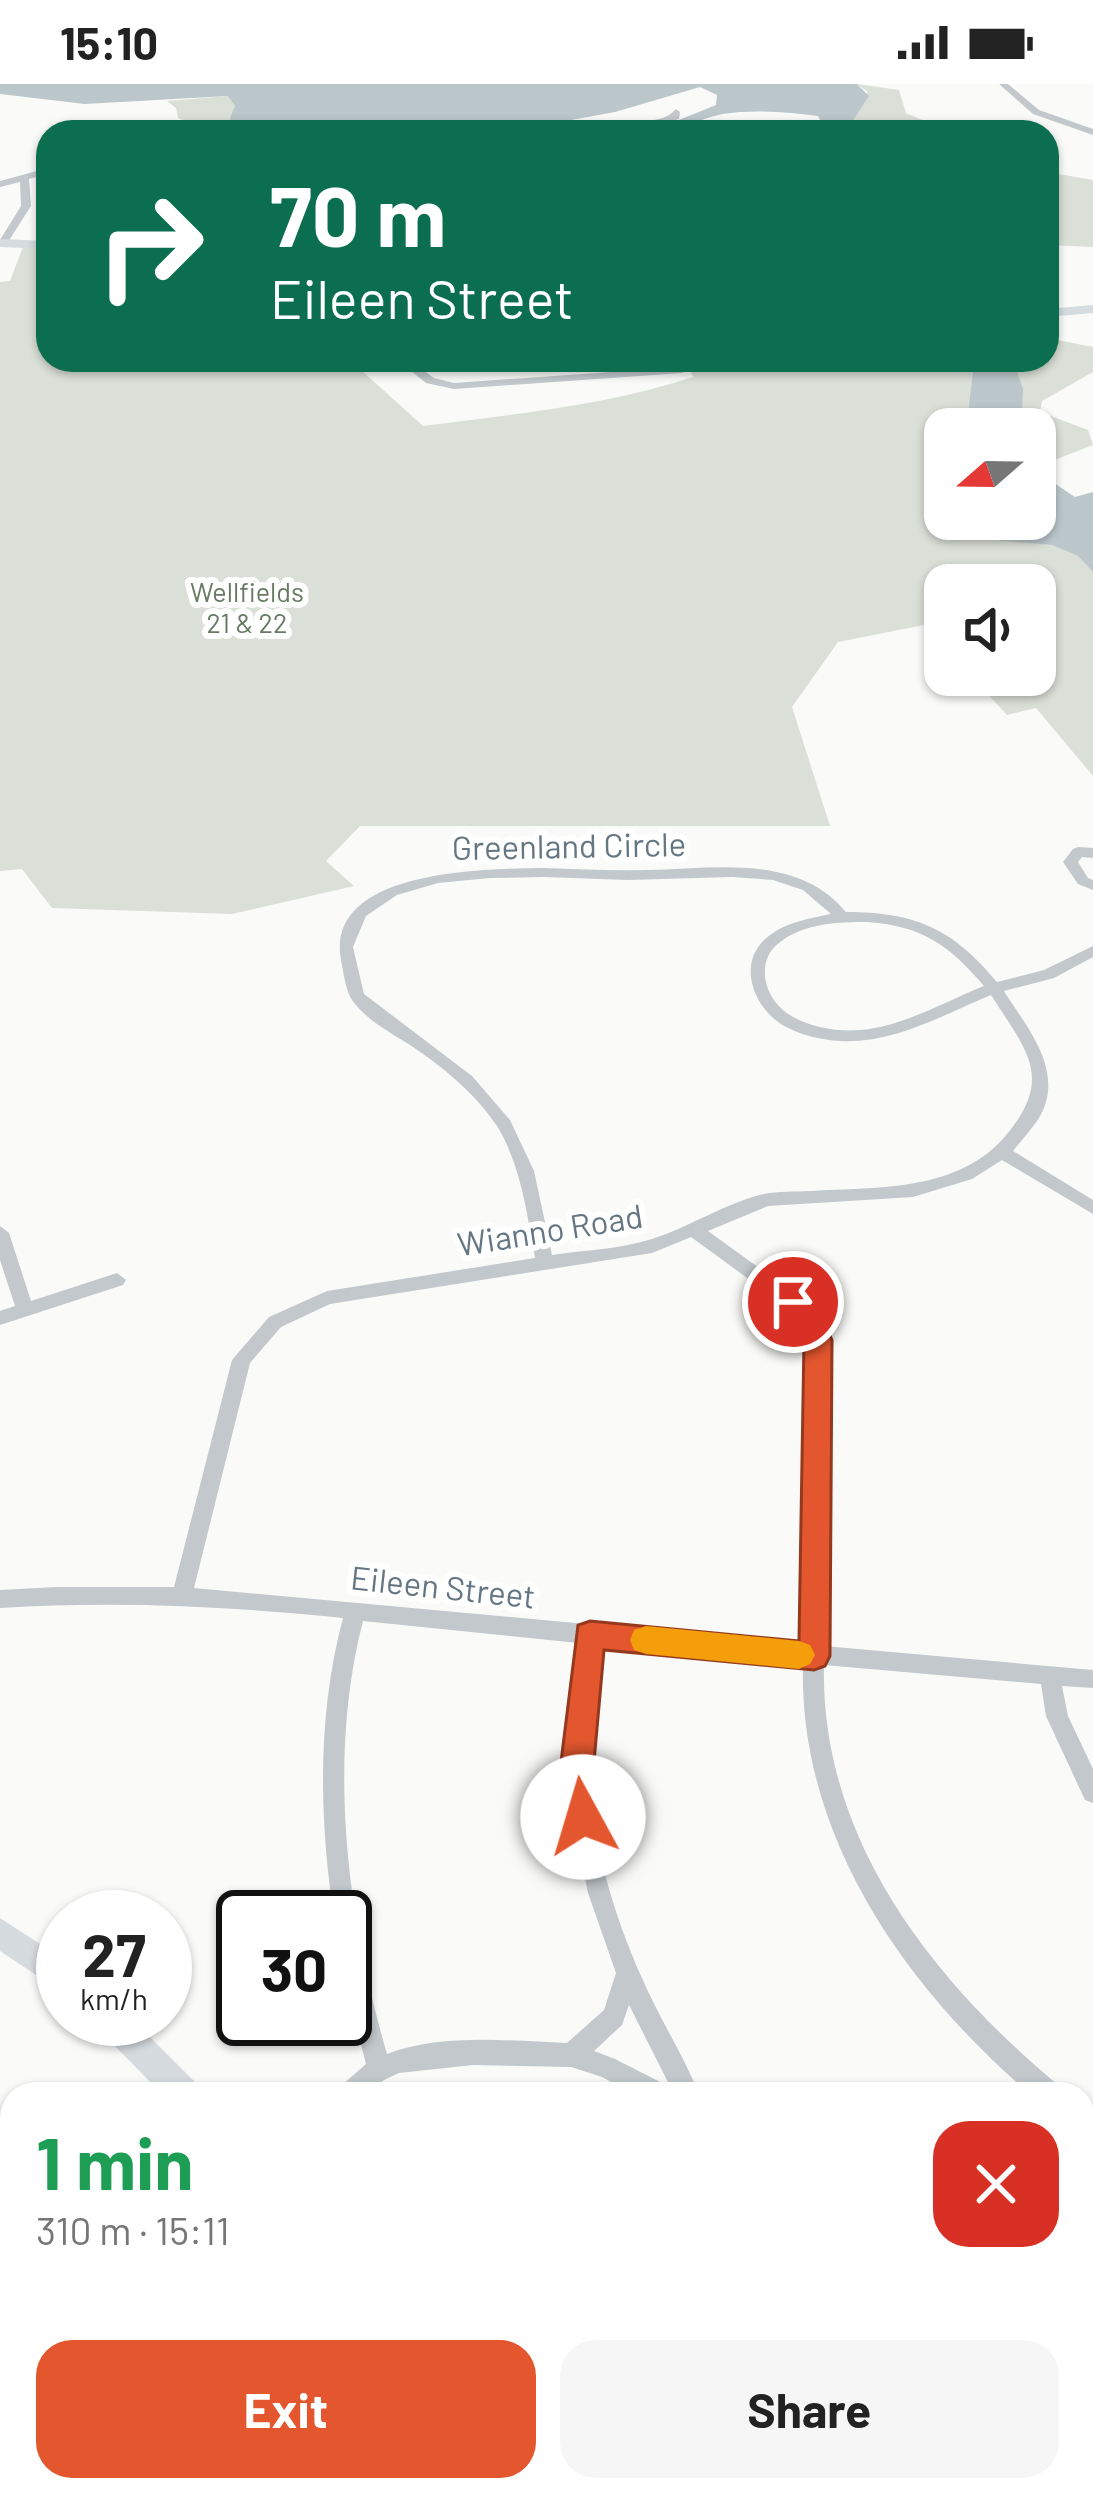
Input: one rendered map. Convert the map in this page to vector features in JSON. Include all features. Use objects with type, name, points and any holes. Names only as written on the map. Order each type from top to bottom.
[{"type":"main road","points":[[2,243],[36,244]]},
{"type":"main road","points":[[1059,313],[1093,309]]},
{"type":"main road","points":[[0,1933],[36,1959]]},
{"type":"main road","points":[[137,2046],[173,2082]]},
{"type":"street","points":[[1004,84],[1036,112],[1059,120]]},
{"type":"street","points":[[669,120],[676,112]]},
{"type":"street","points":[[1059,120],[1093,132]]},
{"type":"street","points":[[0,184],[36,174]]},
{"type":"street","points":[[2,243],[26,206],[24,177]]},
{"type":"street","points":[[418,372],[430,381],[454,386],[641,372]]},
{"type":"street","points":[[555,372],[558,376]]},
{"type":"street","points":[[1093,853],[1078,853],[1070,862],[1083,881],[1093,885]]},
{"type":"street","name":"Greenland Circle","points":[[544,1260],[531,1182],[512,1132],[480,1093],[357,996],[349,978],[347,954],[353,924],[362,910],[392,888],[442,878],[512,873],[720,874],[798,882],[821,892],[842,917]]},
{"type":"street","points":[[1093,951],[1048,974],[994,988],[862,1036],[792,1024],[760,989],[755,975],[761,952],[783,934],[842,917],[922,924],[953,941],[994,988],[1020,1022],[1040,1069],[1032,1115],[1003,1152],[1093,1208]]},
{"type":"street","name":"Wianno Road","points":[[182,1597],[234,1382],[253,1342],[275,1322],[327,1298],[652,1246],[766,1200],[914,1191],[966,1175],[1003,1152]]},
{"type":"street","points":[[694,1230],[793,1302],[816,1329],[820,1396],[814,1656],[817,1744],[842,1831],[868,1884],[939,1988],[1037,2082]]},
{"type":"street","points":[[0,1232],[26,1310]]},
{"type":"street","points":[[0,1318],[117,1280]]},
{"type":"street","name":"Eileen Street","points":[[0,1599],[101,1593],[182,1597],[1093,1679]]},
{"type":"street","points":[[356,1610],[344,1657],[338,1729],[337,1838],[364,2024],[379,2069]]},
{"type":"street","points":[[590,1635],[577,1762],[583,1817],[601,1898],[627,1975],[681,2082]]},
{"type":"street","points":[[1050,1675],[1051,1696],[1063,1732],[1093,1793]]},
{"type":"street","points":[[571,2055],[614,2017],[627,1975]]},
{"type":"street","points":[[364,2082],[379,2069],[413,2060],[496,2053],[571,2055],[635,2082]]},
{"type":"green space","points":[[857,84],[899,90],[906,113],[922,120],[853,120],[868,92]]},
{"type":"green space","points":[[229,96],[235,106],[233,120],[183,120],[167,101]]},
{"type":"green space","points":[[1059,174],[1093,180],[1093,247],[1059,246]]},
{"type":"green space","name":"Wellfields 21 & 22","points":[[23,247],[36,249],[36,372],[363,372],[423,426],[627,395],[693,377],[691,372],[973,372],[969,408],[924,408],[924,540],[1052,545],[1078,556],[1093,572],[1093,776],[1036,708],[1007,715],[989,696],[1056,696],[1056,564],[924,564],[924,625],[838,642],[792,707],[830,826],[360,826],[326,861],[354,886],[232,914],[52,908],[22,869],[0,871],[0,282],[10,281]]},
{"type":"green space","points":[[1059,340],[1093,347],[1093,372],[1042,401],[1041,408],[1022,408],[1015,372],[1059,372]]},
{"type":"green space","points":[[1056,418],[1088,430],[1093,445],[1056,460]]},
{"type":"shaded area","points":[[0,84],[857,84],[869,96],[853,120],[758,111],[679,120],[716,105],[717,95],[700,87],[571,120],[230,120],[235,106],[228,96],[85,104],[0,94]]},
{"type":"shaded area","points":[[973,372],[1017,372],[1022,408],[969,408]]},
{"type":"shaded area","points":[[1056,484],[1075,497],[1093,492],[1093,572],[1078,556],[1052,545],[994,540],[1056,540]]},
{"type":"slow traffic","points":[[646,1640],[799,1655]]},
{"type":"route","points":[[583,1817],[577,1762],[590,1635],[814,1656],[818,1340],[816,1329],[793,1302]]}]
